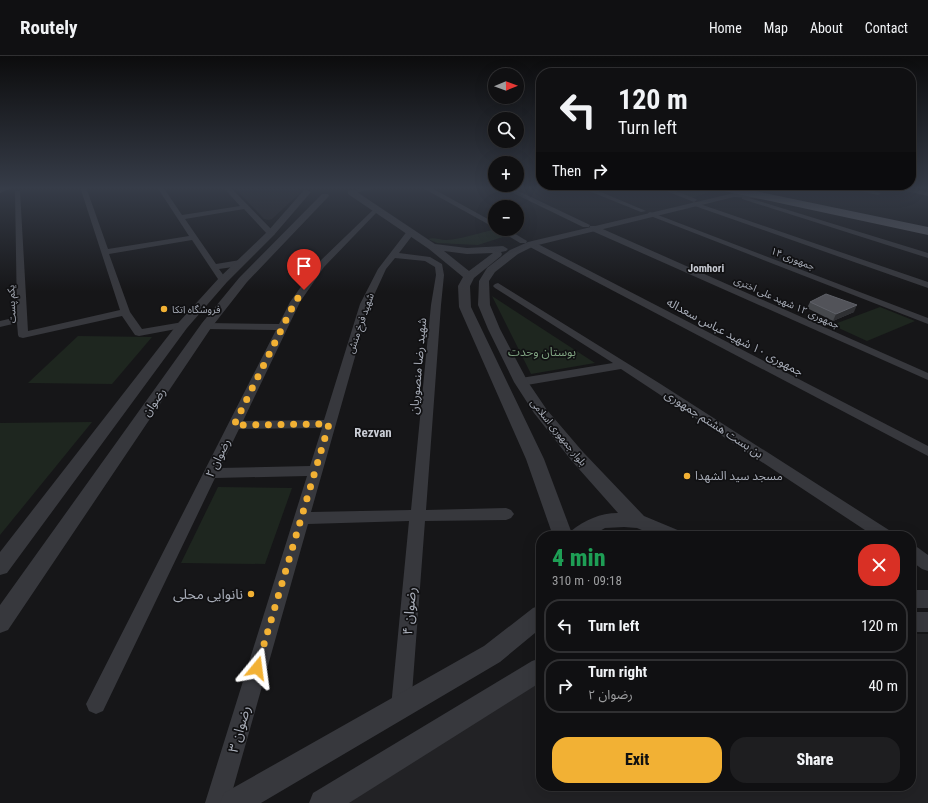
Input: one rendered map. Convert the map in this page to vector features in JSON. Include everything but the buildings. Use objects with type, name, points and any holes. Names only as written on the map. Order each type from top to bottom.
[{"type":"main road","points":[[884,222],[928,231]]},
{"type":"street","name":"یکم پست","points":[[17,222],[23,335],[125,312]]},
{"type":"street","points":[[95,222],[125,312],[138,333],[183,326]]},
{"type":"street","points":[[184,222],[223,280]]},
{"type":"street","points":[[260,222],[271,232]]},
{"type":"street","name":"رضوان","points":[[0,567],[183,326],[223,280],[271,232],[279,222]]},
{"type":"street","name":"رضوان","points":[[0,623],[206,326],[243,280],[302,222]]},
{"type":"street","name":"رضوان ۲","points":[[96,704],[295,302],[321,265],[364,222]]},
{"type":"street","points":[[395,222],[432,246],[469,276]]},
{"type":"street","name":"جمهوری ۱۲ شهید علی اختری","points":[[580,222],[928,376]]},
{"type":"street","name":"بلوار جمهوری اسلامی","points":[[562,531],[535,459],[465,306],[464,286],[469,276],[503,249],[607,222]]},
{"type":"street","name":"جمهوری ۱۴","points":[[670,222],[928,321]]},
{"type":"street","points":[[750,222],[928,285]]},
{"type":"street","points":[[821,222],[928,256]]},
{"type":"street","name":"شهید فرخ منش","points":[[329,424],[365,304],[382,269],[411,232]]},
{"type":"street","name":"جمهوری ۱۰ شهید عباس سعداله","points":[[515,236],[928,452]]},
{"type":"street","points":[[105,252],[194,237]]},
{"type":"street","name":"بلوار جمهوری اسلامی","points":[[527,242],[491,270],[484,281],[484,305],[508,358],[521,382],[542,413],[577,456],[637,521]]},
{"type":"street","points":[[432,246],[467,251],[503,249]]},
{"type":"street","name":"شهید رضا منصوریان","points":[[393,255],[427,259],[439,266],[440,275],[436,305],[418,516]]},
{"type":"street","points":[[214,266],[240,263]]},
{"type":"street","name":"بن بست هشتم جمهوری","points":[[498,286],[623,365],[878,531]]},
{"type":"street","points":[[0,324],[22,319]]},
{"type":"street","points":[[206,326],[283,327]]},
{"type":"street","points":[[489,360],[508,358]]},
{"type":"street","points":[[521,382],[623,365]]},
{"type":"street","points":[[234,425],[329,424]]},
{"type":"street","name":"رضوان ۳","points":[[217,803],[329,424]]},
{"type":"street","points":[[211,473],[315,471]]},
{"type":"street","points":[[302,518],[506,514]]},
{"type":"street","name":"رضوان ۴","points":[[401,706],[418,516]]},
{"type":"street","points":[[583,531],[601,521],[618,519],[637,521],[664,531]]},
{"type":"street","points":[[916,556],[928,564]]},
{"type":"street","points":[[916,599],[928,599]]},
{"type":"street","points":[[234,803],[492,654],[536,619]]},
{"type":"street","points":[[916,622],[928,622]]},
{"type":"street","points":[[323,803],[536,671]]},
{"type":"shaded area","points":[[916,634],[928,634],[928,803],[344,803],[536,678],[536,791],[916,791]]},
{"type":"green space","points":[[488,231],[488,236],[506,236],[478,245],[437,243],[428,239],[433,238],[444,240]]},
{"type":"green space","name":"بوستان وحدت","points":[[492,296],[595,363],[531,374]]},
{"type":"green space","points":[[880,307],[915,321],[867,341],[832,325]]},
{"type":"green space","points":[[78,336],[152,337],[112,384],[28,383]]},
{"type":"green space","points":[[92,422],[0,535],[0,423]]},
{"type":"green space","points":[[218,487],[292,488],[265,564],[181,563]]},
{"type":"place","name":"فروشگاه اتکا","points":[[164,309]]},
{"type":"place","name":"مسجد سید الشهدا","points":[[687,476]]},
{"type":"place","name":"نانوایی محلی","points":[[251,594]]},
{"type":"district","name":"Jomhori","points":[[706,268]]},
{"type":"district","name":"Rezvan","points":[[373,432]]},
{"type":"route","points":[[257,668],[329,424],[234,425],[295,302],[304,290]]}]
